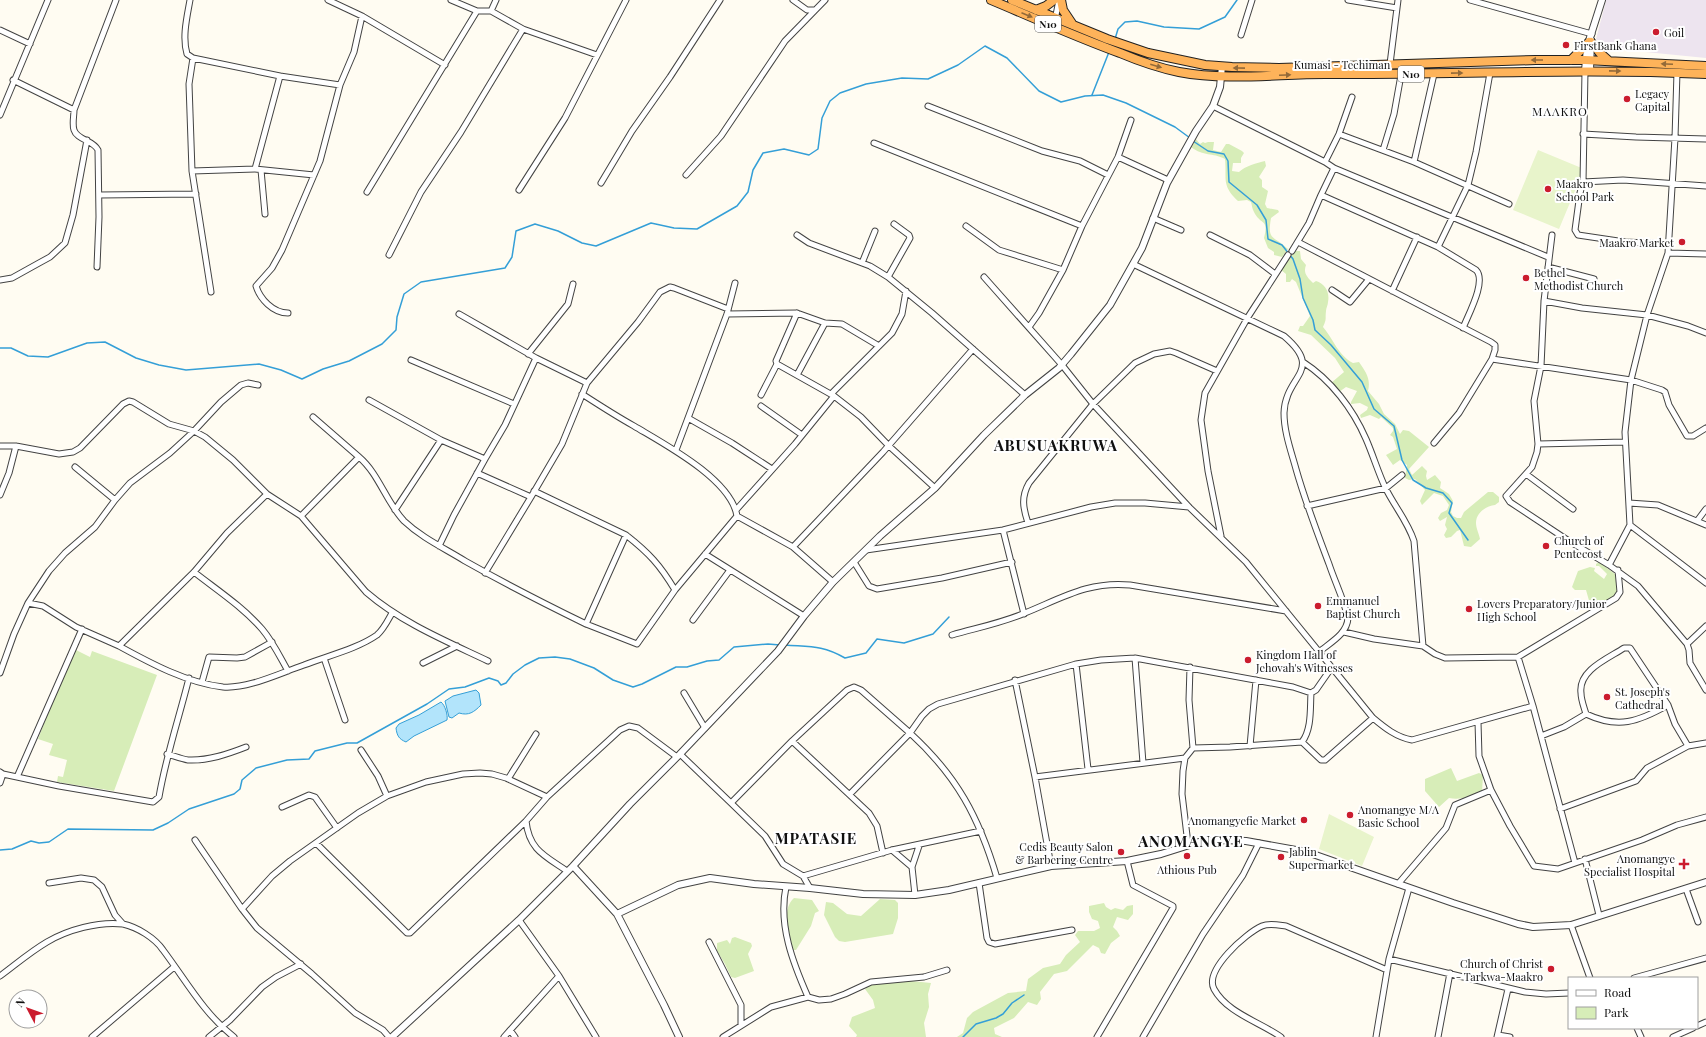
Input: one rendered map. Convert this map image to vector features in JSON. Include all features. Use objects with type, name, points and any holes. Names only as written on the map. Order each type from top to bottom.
[{"type":"highway","name":"Kumasi - Techiman","points":[[991,0],[1104,48],[1178,72],[1199,75],[1221,76],[1267,72],[1401,75],[1587,71],[1677,72],[1706,74]]},
{"type":"highway","name":"N10","points":[[1012,0],[1107,39],[1155,55],[1197,64],[1267,72],[1390,64],[1572,60],[1706,66]]},
{"type":"highway","points":[[1036,10],[1046,6],[1054,0]]},
{"type":"highway","points":[[1060,0],[1063,10],[1073,25]]},
{"type":"highway","points":[[1572,60],[1591,39],[1600,53],[1609,61]]},
{"type":"street","points":[[0,115],[13,80],[48,0]]},
{"type":"street","points":[[98,267],[98,150],[96,146],[78,136],[74,131],[74,110],[116,0]]},
{"type":"street","points":[[190,0],[185,24],[185,48],[187,54],[193,58],[280,76],[340,85]]},
{"type":"street","points":[[328,0],[362,16],[445,65]]},
{"type":"street","points":[[451,0],[477,11],[491,11],[523,29],[597,55]]},
{"type":"street","points":[[491,11],[496,0]]},
{"type":"street","points":[[519,190],[565,118],[626,0]]},
{"type":"street","points":[[601,183],[632,131],[670,77],[720,0]]},
{"type":"street","points":[[793,0],[807,10],[815,10]]},
{"type":"street","points":[[686,175],[721,136],[785,41],[825,0]]},
{"type":"street","points":[[1053,27],[1060,0]]},
{"type":"street","points":[[1241,35],[1252,0]]},
{"type":"street","points":[[1348,0],[1397,8]]},
{"type":"street","points":[[1390,64],[1398,0]]},
{"type":"street","points":[[1470,0],[1591,39]]},
{"type":"street","points":[[1602,0],[1591,39],[1588,60],[1583,134],[1583,182],[1580,192],[1575,230],[1578,235],[1625,242],[1669,244]]},
{"type":"street","points":[[367,192],[477,11]]},
{"type":"street","points":[[288,313],[280,313],[274,310],[262,298],[256,286],[272,268],[282,250],[314,175],[324,149],[340,85],[354,52],[362,16]]},
{"type":"street","points":[[389,255],[421,192],[461,132],[523,29]]},
{"type":"street","points":[[0,30],[30,44]]},
{"type":"street","points":[[193,58],[189,84],[192,171],[211,292]]},
{"type":"street","points":[[195,840],[242,909],[257,928],[301,964],[355,1013],[383,1030],[390,1037],[519,920],[573,866],[630,804],[679,756],[778,651],[804,616],[834,582],[866,550],[934,488],[1025,395],[1062,365],[1110,305],[1142,248],[1168,180],[1196,131],[1213,106],[1220,87],[1222,66]]},
{"type":"street","points":[[1609,565],[1630,525],[1625,442],[1626,419],[1631,380],[1647,315],[1668,253],[1675,138],[1677,72]]},
{"type":"street","points":[[1438,247],[1468,185],[1476,152],[1490,73]]},
{"type":"street","points":[[1414,162],[1434,74]]},
{"type":"street","points":[[1383,150],[1394,114],[1401,75]]},
{"type":"street","points":[[255,169],[280,76]]},
{"type":"street","points":[[13,80],[74,110]]},
{"type":"street","points":[[1324,162],[1339,134],[1352,97]]},
{"type":"street","points":[[928,106],[1042,150],[1080,161],[1108,175]]},
{"type":"street","points":[[1213,106],[1334,168],[1548,257]]},
{"type":"street","points":[[1029,327],[1039,313],[1063,270],[1082,226],[1118,157],[1131,120]]},
{"type":"street","points":[[1339,134],[1414,162],[1509,204]]},
{"type":"street","points":[[1583,134],[1706,139]]},
{"type":"street","points":[[0,280],[12,278],[50,257],[65,243],[73,215],[86,140]]},
{"type":"street","points":[[874,143],[1082,226]]},
{"type":"street","points":[[1118,157],[1168,180]]},
{"type":"street","points":[[1221,537],[1208,472],[1201,420],[1205,393],[1248,317],[1275,274],[1298,242],[1334,168]]},
{"type":"street","points":[[192,171],[255,169],[314,175]]},
{"type":"street","points":[[261,170],[264,214]]},
{"type":"street","points":[[1583,182],[1623,180],[1706,186]]},
{"type":"street","points":[[99,195],[196,194]]},
{"type":"street","points":[[1321,195],[1438,247],[1476,270],[1479,274],[1480,280],[1475,300],[1463,328]]},
{"type":"street","points":[[1153,218],[1181,230]]},
{"type":"street","points":[[888,277],[910,238],[909,235],[894,224]]},
{"type":"street","points":[[966,226],[999,250],[1063,270]]},
{"type":"street","points":[[862,263],[875,231]]},
{"type":"street","points":[[798,235],[809,243],[870,266],[888,277],[1025,395]]},
{"type":"street","points":[[1210,235],[1250,255],[1275,274]]},
{"type":"street","points":[[1552,235],[1548,257],[1544,301],[1541,366],[1534,401],[1538,444],[1534,461],[1526,474],[1508,492],[1506,496],[1510,502],[1569,541],[1618,570],[1643,592],[1687,644],[1690,663],[1706,690]]},
{"type":"street","points":[[1392,291],[1417,237]]},
{"type":"street","points":[[1298,242],[1495,345],[1492,359],[1460,413],[1434,443]]},
{"type":"street","points":[[1668,253],[1706,254]]},
{"type":"street","points":[[1133,264],[1248,317],[1284,336],[1300,352],[1303,362],[1300,373],[1287,396],[1284,411],[1286,432],[1307,506],[1348,618],[1348,626],[1344,632],[1319,652]]},
{"type":"street","points":[[1548,267],[1594,279]]},
{"type":"street","points":[[984,277],[1062,365],[1093,404],[1189,507],[1246,562],[1373,718],[1391,732],[1402,738],[1412,740],[1533,706]]},
{"type":"street","points":[[1332,290],[1350,302],[1369,280]]},
{"type":"street","points":[[676,450],[728,312],[736,283]]},
{"type":"street","points":[[528,354],[568,304],[573,284]]},
{"type":"street","points":[[485,573],[562,444],[587,383],[638,322],[655,298],[666,288],[674,288],[728,312],[797,313],[825,323],[842,324],[879,346]]},
{"type":"street","points":[[736,510],[802,435],[832,395],[892,333],[902,314],[906,291]]},
{"type":"street","points":[[1544,301],[1582,308],[1647,315],[1688,326],[1706,333]]},
{"type":"street","points":[[761,395],[777,364],[776,361],[797,313]]},
{"type":"street","points":[[458,314],[528,354],[587,383]]},
{"type":"street","points":[[797,375],[825,323]]},
{"type":"street","points":[[793,547],[889,446],[973,349]]},
{"type":"street","points":[[1028,523],[1023,507],[1026,488],[1093,404],[1135,363],[1154,354],[1170,352],[1176,353],[1217,371]]},
{"type":"street","points":[[439,546],[477,472],[505,425],[536,358]]},
{"type":"street","points":[[1492,359],[1631,380],[1664,391],[1668,405],[1687,436],[1693,436],[1706,428]]},
{"type":"street","points":[[411,360],[514,404]]},
{"type":"street","points":[[1303,362],[1323,377],[1350,409],[1367,441],[1386,488],[1404,517],[1414,541],[1423,646]]},
{"type":"street","points":[[777,364],[832,395],[861,417],[889,446],[934,488]]},
{"type":"street","points":[[0,672],[14,634],[28,603],[49,571],[66,553],[96,527],[115,500],[130,483],[170,453],[194,431],[221,402],[241,385],[248,382],[258,385]]},
{"type":"street","points":[[313,417],[368,466],[395,510],[419,534],[485,573],[586,624],[637,644],[675,590],[737,516],[736,510],[729,498],[713,479],[676,450],[582,394]]},
{"type":"street","points":[[369,400],[442,440],[485,459]]},
{"type":"street","points":[[0,446],[16,446],[60,454],[73,452],[80,448],[123,404],[129,402],[137,404],[168,424],[201,434],[217,446],[267,494],[301,516],[366,592],[392,613],[488,661]]},
{"type":"street","points":[[761,406],[802,435]]},
{"type":"street","points":[[688,418],[732,443],[772,469]]},
{"type":"street","points":[[395,510],[442,440]]},
{"type":"street","points":[[1538,444],[1625,442]]},
{"type":"street","points":[[0,495],[9,473],[16,446]]},
{"type":"street","points":[[301,516],[359,457]]},
{"type":"street","points":[[75,467],[115,500]]},
{"type":"street","points":[[477,472],[531,497]]},
{"type":"street","points":[[1526,474],[1573,509]]},
{"type":"street","points":[[1307,506],[1386,488],[1402,475]]},
{"type":"street","points":[[534,491],[626,535],[655,560],[664,571],[675,590]]},
{"type":"street","points":[[119,646],[194,572],[226,533],[267,494]]},
{"type":"street","points":[[866,550],[1003,530],[1091,507],[1115,503],[1145,503],[1189,507]]},
{"type":"street","points":[[1629,503],[1658,505],[1706,525]]},
{"type":"street","points":[[1698,521],[1706,509]]},
{"type":"street","points":[[737,516],[793,547],[834,582]]},
{"type":"street","points":[[1630,525],[1706,583]]},
{"type":"street","points":[[1003,530],[1024,614]]},
{"type":"street","points":[[586,624],[626,535]]},
{"type":"street","points":[[705,554],[804,616]]},
{"type":"street","points":[[854,562],[869,586],[877,589],[942,578],[1012,562]]},
{"type":"street","points":[[693,620],[730,570]]},
{"type":"street","points":[[1344,632],[1374,639],[1423,646],[1435,654],[1445,658],[1518,657],[1616,598],[1620,592],[1618,570]]},
{"type":"street","points":[[194,572],[249,616],[263,630],[272,642],[288,671]]},
{"type":"street","points":[[952,635],[1024,614],[1065,594],[1105,584],[1116,583],[1286,611]]},
{"type":"street","points":[[28,603],[43,606],[82,629],[119,646],[156,667],[202,682],[222,686],[245,684],[288,671],[367,641],[377,634],[386,624],[392,613]]},
{"type":"street","points":[[1687,644],[1706,626]]},
{"type":"street","points":[[17,777],[82,629]]},
{"type":"street","points":[[202,682],[209,657],[245,657],[272,642]]},
{"type":"street","points":[[423,663],[457,646]]},
{"type":"street","points":[[1586,714],[1580,692],[1584,679],[1594,667],[1627,647],[1632,650],[1668,705],[1675,724],[1688,746]]},
{"type":"street","points":[[1518,657],[1533,706],[1575,863]]},
{"type":"street","points":[[324,658],[345,720]]},
{"type":"street","points":[[850,794],[910,733],[929,709],[938,704],[1015,680],[1076,664],[1101,660],[1135,658],[1190,667],[1312,692],[1316,690],[1332,667]]},
{"type":"street","points":[[1135,658],[1143,763]]},
{"type":"street","points":[[1076,664],[1088,769]]},
{"type":"street","points":[[1190,667],[1189,700],[1194,748]]},
{"type":"street","points":[[0,783],[2,773],[58,786],[153,802],[159,797],[167,754],[180,716],[190,678]]},
{"type":"street","points":[[1015,680],[1035,776],[1051,866]]},
{"type":"street","points":[[1250,746],[1256,680]]},
{"type":"street","points":[[731,803],[792,741],[847,690],[854,688],[861,690],[910,733],[923,745],[950,776],[962,794],[981,831],[997,878]]},
{"type":"street","points":[[1302,742],[1309,728],[1312,692]]},
{"type":"street","points":[[684,693],[705,728]]},
{"type":"street","points":[[1586,714],[1606,722],[1624,723],[1650,716],[1668,705]]},
{"type":"street","points":[[1541,736],[1564,727],[1586,714]]},
{"type":"street","points":[[1188,844],[1182,794],[1185,758],[1194,748],[1302,742],[1321,760],[1325,760],[1373,718]]},
{"type":"street","points":[[1478,722],[1479,756],[1491,790],[1534,866],[1558,869],[1706,817]]},
{"type":"street","points":[[316,843],[407,933],[410,933],[526,821],[547,797],[620,730],[628,726],[638,728],[679,756],[762,833],[783,864],[803,876],[810,888]]},
{"type":"street","points":[[508,779],[536,734]]},
{"type":"street","points":[[792,741],[850,794],[873,819],[877,826],[883,853]]},
{"type":"street","points":[[1560,809],[1636,781],[1647,768],[1688,746],[1706,743]]},
{"type":"street","points":[[167,754],[188,760],[208,759],[230,754],[246,747]]},
{"type":"street","points":[[361,750],[378,776],[387,796]]},
{"type":"street","points":[[1035,776],[1185,758]]},
{"type":"street","points":[[242,909],[272,876],[337,828],[387,796],[426,782],[463,774],[492,774],[508,779],[547,797]]},
{"type":"street","points":[[1398,884],[1446,828],[1454,805],[1491,790]]},
{"type":"street","points":[[282,807],[309,795],[316,797],[337,828]]},
{"type":"street","points":[[526,821],[529,838],[534,846],[568,871]]},
{"type":"street","points":[[803,876],[892,850],[919,846],[981,831]]},
{"type":"street","points":[[617,914],[660,892],[695,880],[710,878],[863,894],[915,895],[949,890],[1051,866],[1127,861],[1160,854],[1188,844],[1203,841],[1224,840],[1259,843],[1307,852],[1409,888],[1518,924],[1533,927],[1571,925],[1706,882]]},
{"type":"street","points":[[1143,1037],[1204,934],[1243,874],[1259,843]]},
{"type":"street","points":[[915,895],[912,867],[919,846]]},
{"type":"street","points":[[892,850],[912,867]]},
{"type":"street","points":[[1585,859],[1599,915]]},
{"type":"street","points":[[1097,1037],[1173,908],[1173,906],[1166,901],[1133,885],[1127,861]]},
{"type":"street","points":[[573,866],[617,914],[664,1004],[679,1037]]},
{"type":"street","points":[[49,883],[81,878],[94,880],[102,887],[115,915],[123,924]]},
{"type":"street","points":[[979,883],[987,938],[990,942],[995,944],[1072,930]]},
{"type":"street","points":[[786,887],[783,909],[789,950],[808,997]]},
{"type":"street","points":[[1376,1037],[1389,959],[1409,888]]},
{"type":"street","points":[[1686,889],[1698,922]]},
{"type":"street","points":[[519,920],[559,976],[596,1037]]},
{"type":"street","points":[[0,976],[54,938],[94,926],[123,924],[134,928],[158,943],[174,967],[222,1027],[234,1037]]},
{"type":"street","points":[[1281,1037],[1232,1007],[1218,995],[1212,983],[1213,976],[1217,968],[1230,952],[1240,941],[1262,926],[1273,924],[1286,926],[1387,970]]},
{"type":"street","points":[[1571,925],[1590,977]]},
{"type":"street","points":[[709,942],[741,1004],[741,1025]]},
{"type":"street","points":[[1638,977],[1706,958]]},
{"type":"street","points":[[1389,959],[1450,973],[1508,989],[1546,994],[1568,993]]},
{"type":"street","points":[[208,1037],[222,1027],[262,986],[301,964]]},
{"type":"street","points":[[92,1037],[174,967]]},
{"type":"street","points":[[723,1037],[771,1007],[808,997],[819,1000],[831,999],[871,982],[924,977],[947,970]]},
{"type":"street","points":[[1438,1037],[1450,973]]},
{"type":"street","points":[[504,1037],[559,976]]},
{"type":"street","points":[[1508,989],[1498,1036],[1510,1037]]},
{"type":"street","points":[[1673,1037],[1691,1029]]},
{"type":"street","points":[[510,1030],[515,1037]]},
{"type":"shaded area","points":[[1605,0],[1706,0],[1706,58],[1605,48],[1596,39]]},
{"type":"green space","points":[[1196,139],[1200,144],[1203,142],[1214,142],[1213,150],[1221,152],[1226,144],[1229,144],[1242,151],[1244,153],[1241,158],[1241,163],[1233,163],[1232,171],[1239,172],[1248,166],[1265,161],[1266,166],[1259,177],[1262,180],[1262,187],[1268,191],[1265,204],[1267,208],[1278,210],[1279,212],[1271,218],[1270,231],[1272,237],[1288,249],[1282,257],[1274,255],[1274,252],[1268,248],[1264,238],[1266,227],[1254,212],[1251,202],[1247,200],[1238,201],[1229,190],[1226,182],[1225,159],[1200,152],[1191,147]]},
{"type":"green space","name":"Maakro School Park","points":[[1538,150],[1584,169],[1559,229],[1513,210]]},
{"type":"green space","points":[[1295,251],[1300,251],[1301,259],[1306,265],[1305,273],[1309,279],[1313,283],[1316,281],[1322,284],[1326,289],[1328,303],[1323,327],[1336,347],[1348,360],[1353,363],[1359,362],[1367,376],[1369,383],[1368,391],[1379,404],[1384,414],[1395,424],[1400,434],[1403,430],[1409,431],[1429,447],[1409,469],[1412,475],[1422,466],[1427,471],[1427,480],[1435,475],[1441,482],[1440,488],[1449,494],[1453,501],[1451,512],[1453,516],[1457,518],[1461,518],[1464,512],[1488,492],[1493,492],[1499,497],[1499,502],[1482,510],[1476,519],[1480,539],[1471,547],[1464,546],[1460,530],[1451,537],[1446,538],[1444,535],[1447,529],[1445,525],[1447,517],[1440,521],[1438,518],[1441,513],[1447,510],[1449,505],[1443,496],[1434,493],[1422,505],[1420,501],[1425,490],[1415,479],[1409,480],[1405,478],[1407,465],[1400,460],[1393,465],[1386,455],[1397,449],[1393,437],[1390,435],[1393,428],[1381,417],[1379,419],[1370,415],[1361,418],[1360,415],[1367,410],[1368,407],[1360,403],[1351,404],[1357,391],[1346,387],[1339,392],[1331,383],[1344,372],[1335,358],[1311,335],[1298,331],[1300,326],[1303,326],[1310,316],[1296,282],[1292,279],[1290,282],[1286,282],[1286,274],[1280,269]]},
{"type":"green space","points":[[1599,562],[1615,574],[1618,591],[1610,601],[1592,611],[1586,590],[1575,590],[1572,587],[1578,571],[1590,567],[1595,568],[1594,571],[1604,579],[1607,574],[1599,566],[1596,566]]},
{"type":"green space","points":[[76,650],[90,657],[92,651],[157,675],[114,791],[57,782],[58,776],[63,777],[67,760],[49,755],[53,744],[38,739],[61,680]]},
{"type":"green space","points":[[1451,768],[1457,781],[1479,773],[1483,775],[1482,792],[1466,798],[1449,798],[1439,807],[1425,791],[1425,779]]},
{"type":"green space","points":[[1329,814],[1374,837],[1362,866],[1319,849]]},
{"type":"green space","points":[[794,898],[812,900],[819,911],[815,913],[811,926],[796,950],[791,950],[789,945],[787,914],[790,902]]},
{"type":"green space","points":[[880,899],[895,900],[898,903],[898,918],[893,934],[845,942],[839,941],[835,937],[824,915],[826,902],[833,903],[847,914],[861,916]]},
{"type":"green space","points":[[1104,903],[1106,907],[1111,910],[1115,908],[1123,910],[1127,906],[1133,905],[1133,914],[1128,920],[1117,917],[1113,927],[1120,936],[1111,943],[1105,954],[1101,953],[1099,948],[1093,945],[1067,971],[1054,974],[1040,992],[1041,999],[1037,1005],[1028,1002],[1014,1018],[994,1028],[995,1034],[1002,1037],[957,1037],[963,1033],[967,1018],[973,1012],[1008,993],[1026,991],[1028,979],[1043,968],[1060,964],[1066,955],[1080,942],[1075,935],[1078,931],[1094,931],[1100,928],[1098,921],[1092,919],[1089,912],[1089,906]]},
{"type":"green space","points":[[735,937],[751,943],[752,946],[748,954],[754,971],[735,978],[731,977],[717,951],[717,943],[727,940],[730,944],[732,938]]},
{"type":"green space","points":[[901,980],[931,983],[928,994],[929,1007],[924,1023],[926,1037],[856,1037],[857,1035],[849,1026],[852,1017],[875,1008],[873,1000],[865,989],[872,983]]},
{"type":"water","points":[[476,690],[479,693],[481,705],[476,710],[466,714],[459,713],[452,718],[449,717],[445,701],[453,696]]},
{"type":"water","points":[[441,702],[446,710],[447,720],[414,736],[406,742],[399,737],[396,728],[399,724],[419,715]]},
{"type":"waterway","points":[[1115,39],[1118,29],[1125,22],[1137,21],[1164,27],[1199,29],[1225,17],[1237,0]]},
{"type":"waterway","points":[[0,348],[11,348],[28,356],[48,357],[87,343],[105,342],[136,358],[159,365],[186,370],[259,364],[281,370],[302,379],[323,369],[349,361],[382,344],[396,330],[397,317],[404,294],[421,282],[505,268],[512,257],[516,231],[535,224],[558,231],[582,243],[596,246],[651,223],[674,228],[697,229],[737,206],[748,192],[753,170],[763,153],[784,149],[809,155],[818,149],[822,118],[830,101],[840,93],[866,84],[902,78],[928,79],[958,65],[985,46],[1007,58],[1039,91],[1061,102],[1085,96],[1103,95],[1126,103],[1175,127],[1190,138]]},
{"type":"waterway","points":[[1092,95],[1109,52]]},
{"type":"waterway","points":[[1193,141],[1208,151],[1224,154],[1228,161],[1229,182],[1257,205],[1266,220],[1268,239],[1282,245],[1293,259],[1300,279],[1303,298],[1313,320],[1315,330],[1331,345],[1362,382],[1374,409],[1394,426],[1402,460],[1413,480],[1426,488],[1443,493],[1452,503],[1449,513],[1468,540]]},
{"type":"waterway","points":[[785,645],[822,649],[845,658],[866,653],[877,639],[904,643],[933,634],[949,617]]},
{"type":"waterway","points":[[0,850],[12,849],[31,841],[39,843],[49,842],[68,829],[153,830],[168,823],[189,809],[234,794],[240,789],[242,780],[256,768],[287,760],[309,759],[315,751],[347,743],[357,743],[427,704],[449,689],[465,687],[489,678],[498,681],[501,685],[506,683],[513,674],[525,665],[539,658],[555,657],[570,659],[594,668],[613,680],[633,687],[676,667],[687,667],[707,661],[719,660],[734,647],[768,644],[780,645]]},
{"type":"waterway","points":[[963,1037],[976,1024],[996,1018],[1003,1014],[1012,1003],[1024,995]]},
{"type":"place","name":"Goil","points":[[1656,32]]},
{"type":"place","name":"FirstBank Ghana","points":[[1566,45]]},
{"type":"place","name":"Legacy Capital","points":[[1627,99]]},
{"type":"place","name":"Maakro School Park","points":[[1548,189]]},
{"type":"place","name":"Maakro Market","points":[[1682,242]]},
{"type":"place","name":"Bethel Methodist Church","points":[[1526,278]]},
{"type":"place","name":"Church of Pentecost","points":[[1546,546]]},
{"type":"place","name":"Emmanuel Baptist Church","points":[[1318,606]]},
{"type":"place","name":"Lovers Preparatory/Junior High School","points":[[1469,609]]},
{"type":"place","name":"Kingdom Hall of Jehovah's Witnesses","points":[[1248,660]]},
{"type":"place","name":"St. Joseph's Cathedral","points":[[1607,697]]},
{"type":"place","name":"Anomangye M/A Basic School","points":[[1350,815]]},
{"type":"place","name":"Anomangyefie Market","points":[[1304,820]]},
{"type":"place","name":"Cedis Beauty Salon & Barbering Centre","points":[[1121,852]]},
{"type":"place","name":"Athious Pub","points":[[1187,856]]},
{"type":"place","name":"Jablin Supermarket","points":[[1281,857]]},
{"type":"place","name":"Anomangye Specialist Hospital","points":[[1684,864]]},
{"type":"place","name":"Church of Christ - Tarkwa-Maakro","points":[[1551,969]]},
{"type":"district","name":"MAAKRO","points":[[1560,111]]},
{"type":"district","name":"ABUSUAKRUWA","points":[[1056,445]]},
{"type":"district","name":"MPATASIE","points":[[816,838]]},
{"type":"district","name":"ANOMANGYE","points":[[1191,841]]}]
